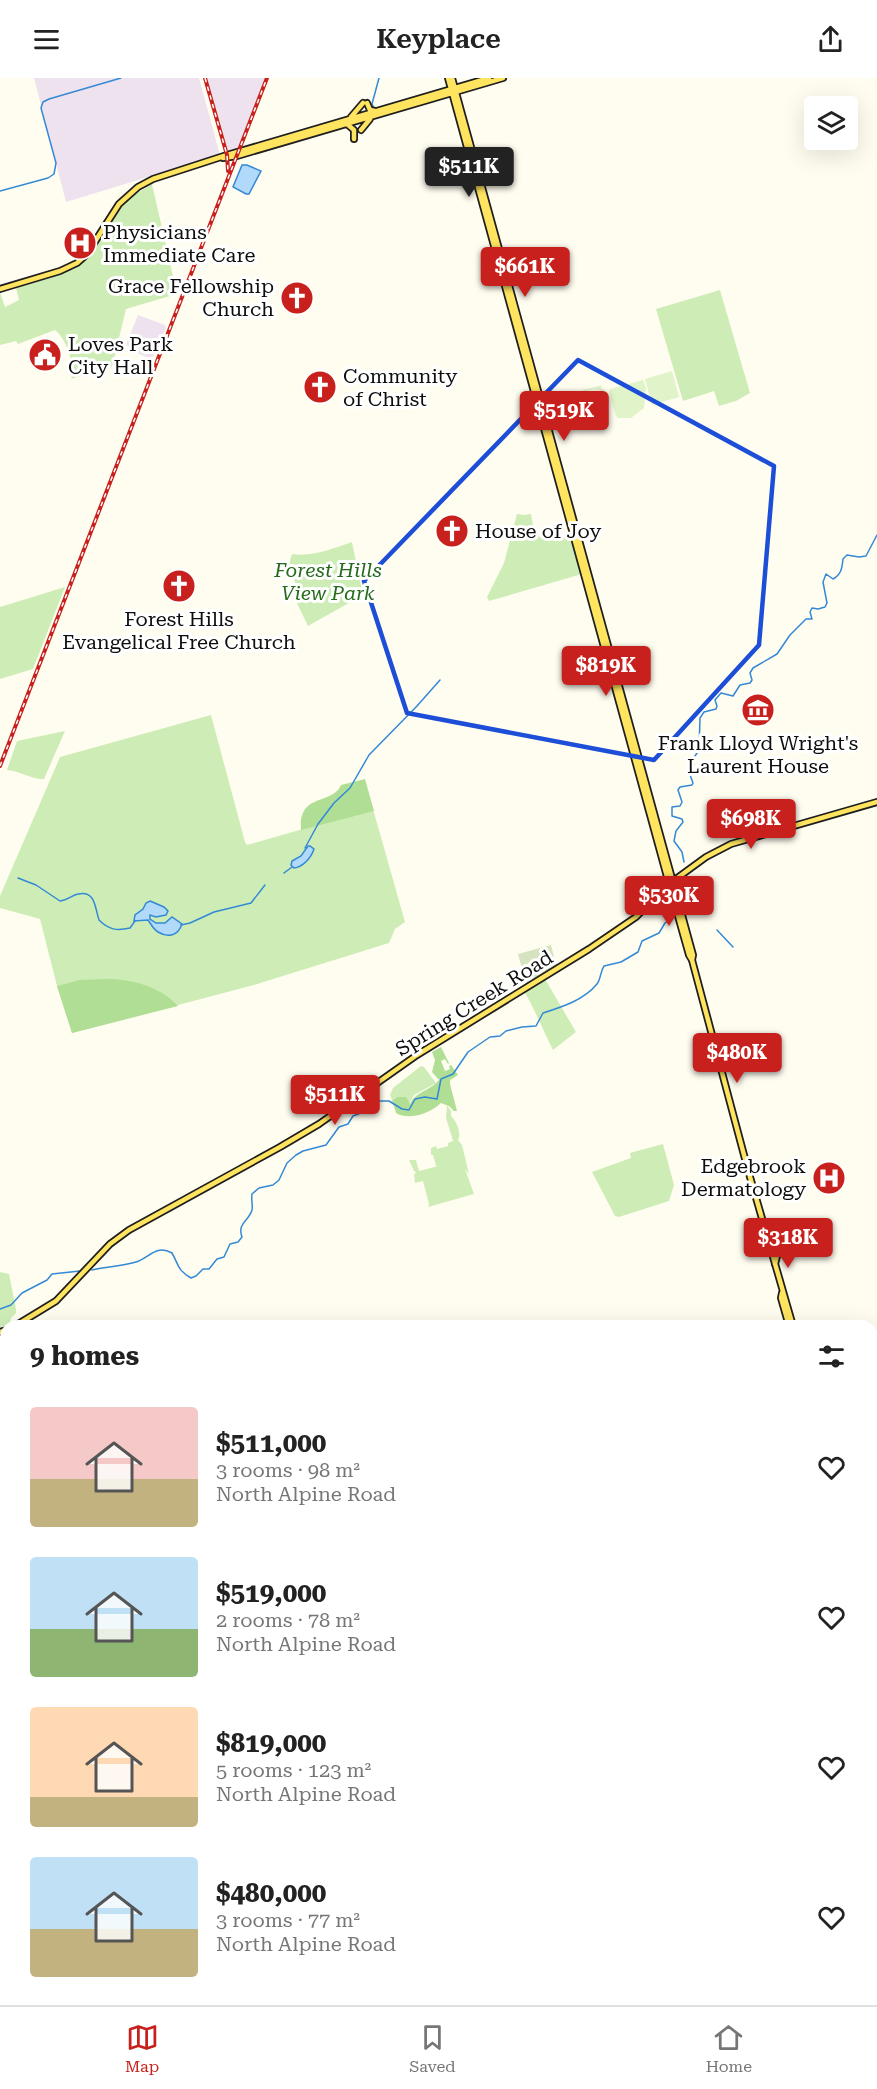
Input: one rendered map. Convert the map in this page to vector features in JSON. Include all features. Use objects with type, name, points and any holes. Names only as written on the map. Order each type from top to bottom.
[{"type":"main road","points":[[450,78],[460,84],[469,84]]},
{"type":"main road","points":[[450,78],[789,1320]]},
{"type":"main road","points":[[444,91],[450,78]]},
{"type":"main road","points":[[0,289],[60,271],[77,263],[87,254],[119,204],[147,182],[346,121],[438,97],[489,78]]},
{"type":"main road","points":[[361,130],[368,120],[379,112],[444,91],[465,89],[503,78]]},
{"type":"main road","points":[[457,103],[460,94],[465,89]]},
{"type":"main road","points":[[438,97],[451,98],[457,103]]},
{"type":"main road","points":[[346,121],[365,103],[370,110],[379,112]]},
{"type":"main road","points":[[346,121],[354,130],[354,139]]},
{"type":"main road","name":"Spring Creek Road","points":[[25,1320],[56,1301],[110,1244],[129,1230],[319,1124],[417,1055],[589,949],[636,917],[670,883],[702,859],[731,844],[877,802]]},
{"type":"main road","points":[[675,892],[678,876]]},
{"type":"main road","points":[[670,883],[675,892],[693,954],[692,960]]},
{"type":"main road","points":[[775,1266],[776,1257],[781,1249]]},
{"type":"highlighted area","points":[[578,360],[774,466],[759,645],[654,760],[407,713],[364,581]]},
{"type":"shaded area","points":[[34,78],[199,78],[220,155],[66,202]]},
{"type":"shaded area","points":[[206,78],[266,78],[238,151],[228,154]]},
{"type":"shaded area","points":[[138,315],[165,325],[166,328],[152,359],[131,351],[132,348],[126,345]]},
{"type":"green space","points":[[152,184],[177,294],[126,309],[112,367],[71,379],[72,367],[69,353],[63,339],[55,330],[18,344],[16,341],[0,345],[0,292],[5,307],[19,300],[16,288],[55,276],[81,263],[89,256],[117,211],[131,197]]},
{"type":"green space","points":[[720,290],[750,393],[736,401],[719,406],[714,391],[683,401],[656,309]]},
{"type":"green space","points":[[672,371],[679,397],[652,405],[645,379]]},
{"type":"green space","points":[[643,380],[646,388],[644,408],[631,418],[618,418],[610,389]]},
{"type":"green space","points":[[602,385],[601,388],[610,401],[599,411],[566,421],[554,415],[552,399]],"holes":[[[593,389],[600,390],[605,395],[606,402],[601,409],[566,419],[556,415],[554,406],[560,399]]]},
{"type":"green space","points":[[594,391],[599,407],[565,417],[560,401]]},
{"type":"green space","points":[[517,514],[531,514],[536,532],[544,539],[553,540],[571,536],[582,574],[489,601],[487,597],[504,563]]},
{"type":"green space","name":"Forest Hills View Park","points":[[352,542],[363,595],[308,626],[294,597],[297,593],[294,578],[288,567],[292,554],[300,555],[330,550]]},
{"type":"green space","points":[[65,587],[33,669],[0,679],[0,607]]},
{"type":"green space","points":[[211,715],[247,845],[373,809],[405,922],[395,929],[389,943],[254,985],[72,1033],[40,919],[0,908],[0,896],[60,757]]},
{"type":"green space","points":[[65,731],[44,779],[7,770],[17,741]]},
{"type":"green space","points":[[365,779],[374,811],[301,830],[301,818],[309,805],[333,794],[341,785]]},
{"type":"green space","points":[[551,945],[556,965],[526,983],[518,954]]},
{"type":"green space","points":[[545,979],[576,1032],[553,1050],[524,991]]},
{"type":"green space","points":[[80,980],[125,980],[145,985],[163,993],[178,1006],[72,1033],[57,986]]},
{"type":"green space","points":[[441,1047],[449,1063],[445,1059],[441,1061],[445,1071],[450,1069],[451,1065],[458,1075],[450,1080],[457,1111],[441,1103],[420,1115],[407,1116],[396,1113],[392,1100],[406,1097],[410,1104],[416,1096],[439,1080],[432,1072],[435,1060],[432,1052]]},
{"type":"green space","points":[[421,1066],[436,1083],[414,1095],[409,1104],[395,1098],[392,1100],[390,1095],[393,1088]]},
{"type":"green space","points":[[447,1105],[458,1127],[458,1140],[462,1145],[469,1174],[465,1169],[474,1194],[428,1207],[423,1181],[415,1183],[416,1172],[409,1160],[416,1160],[419,1171],[438,1166],[431,1155],[431,1148],[448,1146],[448,1143],[453,1141],[446,1118]]},
{"type":"green space","points":[[663,1144],[674,1185],[669,1201],[619,1217],[615,1216],[592,1172],[631,1158],[630,1153]]},
{"type":"green space","points":[[0,1272],[9,1274],[16,1313],[11,1320],[0,1320]]},
{"type":"water","points":[[242,165],[261,171],[249,194],[233,187]]},
{"type":"water","points":[[308,846],[314,849],[311,856],[306,862],[294,868],[291,865],[292,861],[301,856]]},
{"type":"water","points":[[150,901],[168,911],[166,915],[156,917],[150,915],[150,919],[156,923],[165,923],[172,917],[182,924],[178,931],[172,935],[165,935],[156,931],[148,920],[134,921],[135,915]]},
{"type":"waterway","points":[[0,191],[48,178],[54,174],[56,163],[41,108],[43,102],[121,78]]},
{"type":"waterway","points":[[374,108],[372,104],[379,78]]},
{"type":"waterway","points":[[684,862],[682,852],[674,841],[676,831],[683,822],[682,819],[672,816],[672,807],[680,806],[682,802],[678,790],[680,787],[693,783],[689,772],[699,750],[700,718],[704,712],[716,709],[715,700],[721,693],[733,696],[740,685],[750,683],[752,680],[750,673],[753,668],[777,654],[790,635],[806,619],[812,619],[810,612],[812,608],[825,607],[827,603],[823,582],[826,574],[833,579],[836,577],[847,555],[866,556],[877,535]]},
{"type":"waterway","points":[[305,848],[318,824],[334,803],[350,788],[369,755],[440,680]]},
{"type":"waterway","points":[[284,873],[292,867]]},
{"type":"waterway","points":[[685,911],[686,877]]},
{"type":"waterway","points":[[18,878],[36,885],[60,901],[78,894],[88,895],[94,901],[99,920],[110,928],[130,928],[135,921]]},
{"type":"waterway","points":[[181,925],[214,912],[251,903],[265,885]]},
{"type":"waterway","points":[[92,1270],[136,1262],[161,1250],[172,1253],[181,1270],[191,1278],[203,1269],[209,1269],[217,1259],[224,1257],[230,1244],[238,1242],[242,1237],[242,1225],[252,1210],[252,1194],[259,1188],[273,1185],[279,1180],[287,1163],[296,1155],[326,1145],[339,1127],[348,1124],[353,1116],[366,1111],[378,1101],[389,1101],[402,1109],[409,1110],[415,1099],[425,1097],[437,1099],[441,1079],[453,1074],[468,1052],[490,1037],[500,1036],[506,1031],[522,1027],[536,1026],[543,1013],[579,999],[592,990],[604,966],[621,962],[638,952],[642,941],[659,933],[665,923],[674,917]]},
{"type":"waterway","points":[[717,930],[733,947]]},
{"type":"waterway","points":[[0,1309],[11,1305],[22,1293],[47,1280],[52,1274],[80,1271]]},
{"type":"railway","points":[[205,78],[227,155],[228,171]]},
{"type":"railway","points":[[0,766],[267,78]]},
{"type":"place","name":"Physicians Immediate Care","points":[[80,243]]},
{"type":"place","name":"Grace Fellowship Church","points":[[297,298]]},
{"type":"place","name":"Loves Park City Hall","points":[[45,355]]},
{"type":"place","name":"Community of Christ","points":[[320,387]]},
{"type":"place","name":"House of Joy","points":[[452,531]]},
{"type":"place","name":"Forest Hills Evangelical Free Church","points":[[179,586]]},
{"type":"place","name":"Frank Lloyd Wright's Laurent House","points":[[758,710]]},
{"type":"place","name":"Edgebrook Dermatology","points":[[829,1178]]}]
